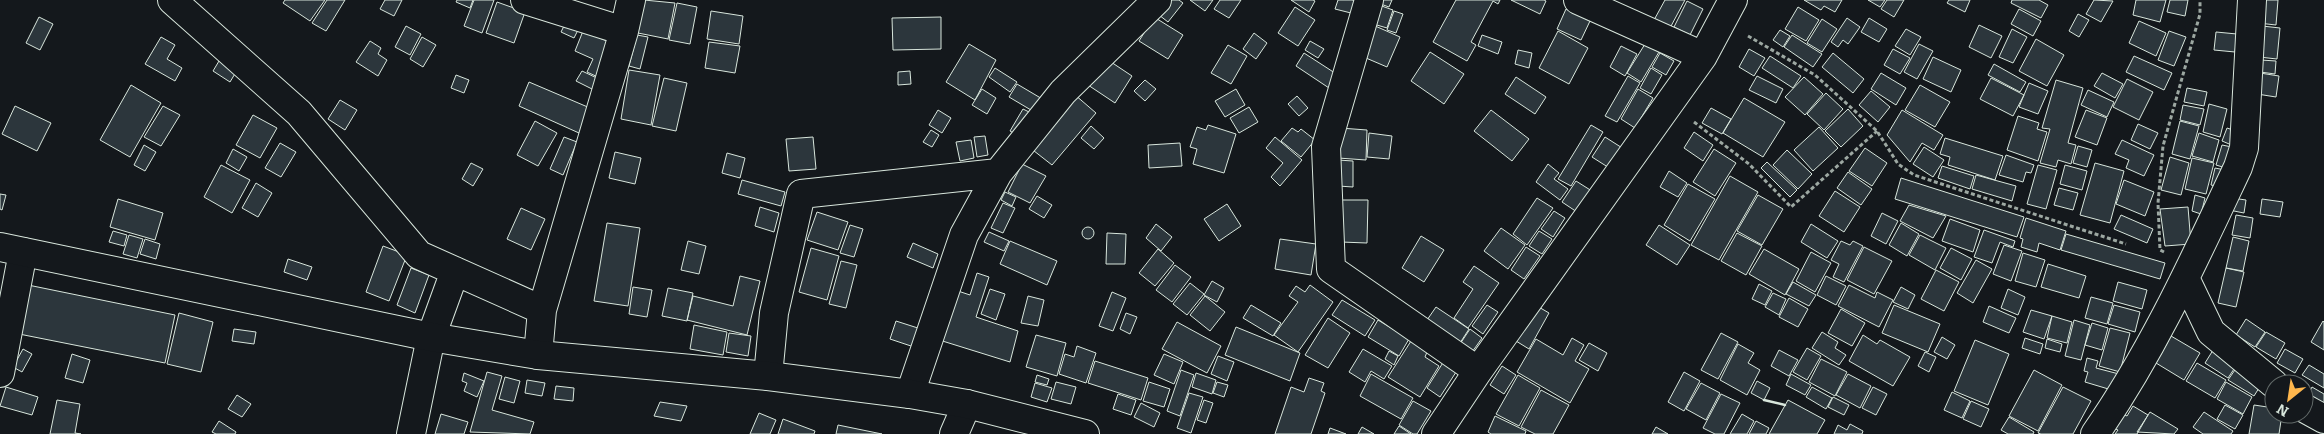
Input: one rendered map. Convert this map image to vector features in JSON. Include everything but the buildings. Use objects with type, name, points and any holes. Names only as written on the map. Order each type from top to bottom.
[{"type":"street","points":[[172,0],[299,113],[419,255],[542,310]]},
{"type":"street","points":[[525,0],[624,31]]},
{"type":"street","points":[[538,355],[542,310],[624,31],[631,0]]},
{"type":"street","points":[[910,394],[964,234],[998,173],[1063,92],[1157,0]]},
{"type":"street","points":[[1369,0],[1326,147],[1331,269],[1478,371]]},
{"type":"street","points":[[1578,0],[1704,56]]},
{"type":"street","points":[[2095,434],[2115,405],[2188,273],[2238,166],[2244,148],[2252,0]]},
{"type":"street","points":[[1436,434],[1478,371],[1704,56],[1728,10]]},
{"type":"street","points":[[768,376],[774,313],[802,194],[998,173]]},
{"type":"street","points":[[0,373],[12,249],[432,337],[538,355],[768,376],[910,394],[967,404],[1085,434]]},
{"type":"street","points":[[411,434],[432,337],[455,271]]},
{"type":"street","points":[[2188,273],[2211,332],[2264,376]]},
{"type":"street","points":[[954,434],[967,404]]},
{"type":"path","points":[[2188,273],[2160,250],[2158,203],[2164,146],[2200,14],[2200,0]]},
{"type":"path","points":[[1728,10],[1815,75],[1877,131],[1898,164],[1914,175],[2126,244]]},
{"type":"path","points":[[1669,104],[1749,164],[1792,207],[1877,131]]},
{"type":"wall","points":[[1764,400],[1785,405]]}]
